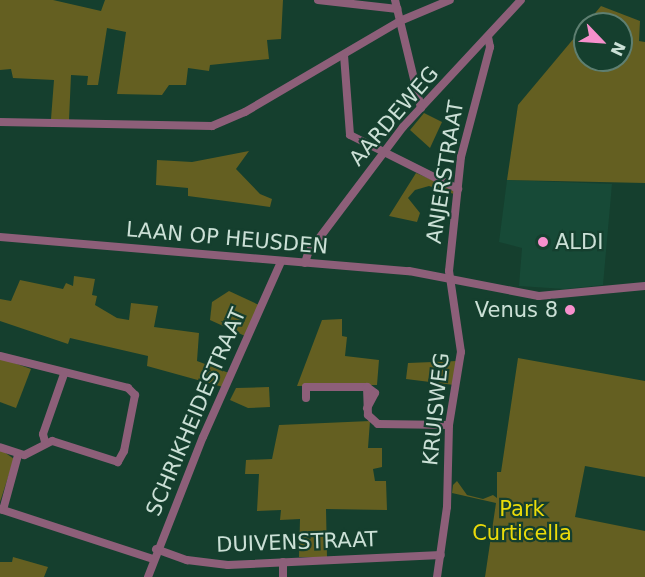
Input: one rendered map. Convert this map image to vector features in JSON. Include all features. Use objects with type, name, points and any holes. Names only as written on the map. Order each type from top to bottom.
[{"type":"street","points":[[318,0],[397,9]]},
{"type":"street","points":[[395,0],[421,108]]},
{"type":"street","points":[[0,122],[212,126],[245,112],[400,21],[450,0]]},
{"type":"street","name":"AARDEWEG","points":[[305,263],[308,254],[382,154],[421,108],[521,0]]},
{"type":"street","name":"ANJERSTRAAT","points":[[451,280],[458,189],[467,128],[490,47],[488,37]]},
{"type":"street","points":[[344,55],[348,131],[356,140],[382,154],[458,189]]},
{"type":"street","name":"LAAN OP HEUSDEN","points":[[0,237],[409,271],[539,296],[645,286]]},
{"type":"street","name":"SCHRIKHEIDESTRAAT","points":[[148,577],[156,549],[281,262]]},
{"type":"street","name":"KRUISWEG","points":[[437,577],[447,507],[448,425],[461,352],[451,280]]},
{"type":"street","points":[[0,356],[134,392],[124,452],[114,462],[55,441],[45,442],[30,453],[18,454],[0,447]]},
{"type":"street","points":[[45,442],[44,434],[64,374]]},
{"type":"street","points":[[306,398],[306,387],[367,387],[367,408],[371,419],[382,424],[448,425]]},
{"type":"street","points":[[18,454],[1,509],[153,558]]},
{"type":"street","name":"DUIVENSTRAAT","points":[[156,549],[211,564],[441,555]]},
{"type":"street","points":[[283,562],[283,577]]},
{"type":"shaded area","points":[[507,180],[612,184],[603,285],[565,289],[519,286],[522,248],[499,242]]},
{"type":"green space","points":[[0,0],[53,0],[101,11],[105,0],[283,0],[281,39],[267,40],[269,59],[210,65],[209,71],[188,68],[186,85],[169,85],[162,95],[117,94],[126,32],[107,28],[98,85],[87,85],[88,76],[71,75],[69,120],[51,119],[54,80],[13,78],[11,69],[0,70]]},
{"type":"green space","points":[[601,6],[617,12],[596,12]]},
{"type":"green space","points":[[633,18],[640,21],[639,41],[645,42],[645,183],[507,180],[518,105],[573,39],[573,72],[633,72]]},
{"type":"green space","points":[[424,113],[442,122],[430,148],[410,130]]},
{"type":"green space","points":[[249,151],[236,169],[260,194],[272,199],[270,207],[188,196],[188,188],[156,185],[157,160],[192,162]]},
{"type":"green space","points":[[416,173],[454,189],[454,194],[429,186],[415,190],[408,198],[420,213],[417,222],[389,216]]},
{"type":"green space","points":[[74,276],[95,279],[92,295],[97,296],[95,305],[117,318],[129,320],[131,303],[158,306],[154,327],[199,333],[197,361],[229,373],[223,387],[147,366],[148,356],[70,338],[68,344],[0,321],[0,299],[11,301],[20,280],[63,289],[66,283],[73,286]]},
{"type":"green space","points":[[229,291],[259,305],[245,336],[210,320],[212,302]]},
{"type":"green space","points":[[342,319],[342,336],[347,337],[345,356],[379,360],[377,385],[297,386],[322,320]]},
{"type":"green space","points":[[0,358],[31,369],[16,408],[0,402]]},
{"type":"green space","name":"Park Curticella","points":[[518,358],[645,381],[645,477],[585,466],[575,517],[645,531],[645,577],[485,577],[496,503],[452,493],[453,485],[457,481],[467,495],[483,499],[493,495],[497,498],[497,472],[501,472]]},
{"type":"green space","points":[[457,361],[454,385],[406,379],[408,363]]},
{"type":"green space","points":[[269,387],[270,407],[248,408],[230,400],[236,388]]},
{"type":"green space","points":[[370,421],[368,448],[382,448],[382,467],[373,469],[375,481],[386,481],[387,510],[326,509],[327,557],[299,557],[300,519],[280,520],[281,510],[257,511],[259,474],[245,474],[246,460],[272,459],[279,425]]},
{"type":"green space","points":[[0,449],[14,459],[0,502]]},
{"type":"green space","points":[[13,557],[48,567],[44,577],[0,577],[0,562],[12,562]]},
{"type":"place","name":"ALDI","points":[[543,242]]},
{"type":"place","name":"Venus 8","points":[[570,310]]}]
